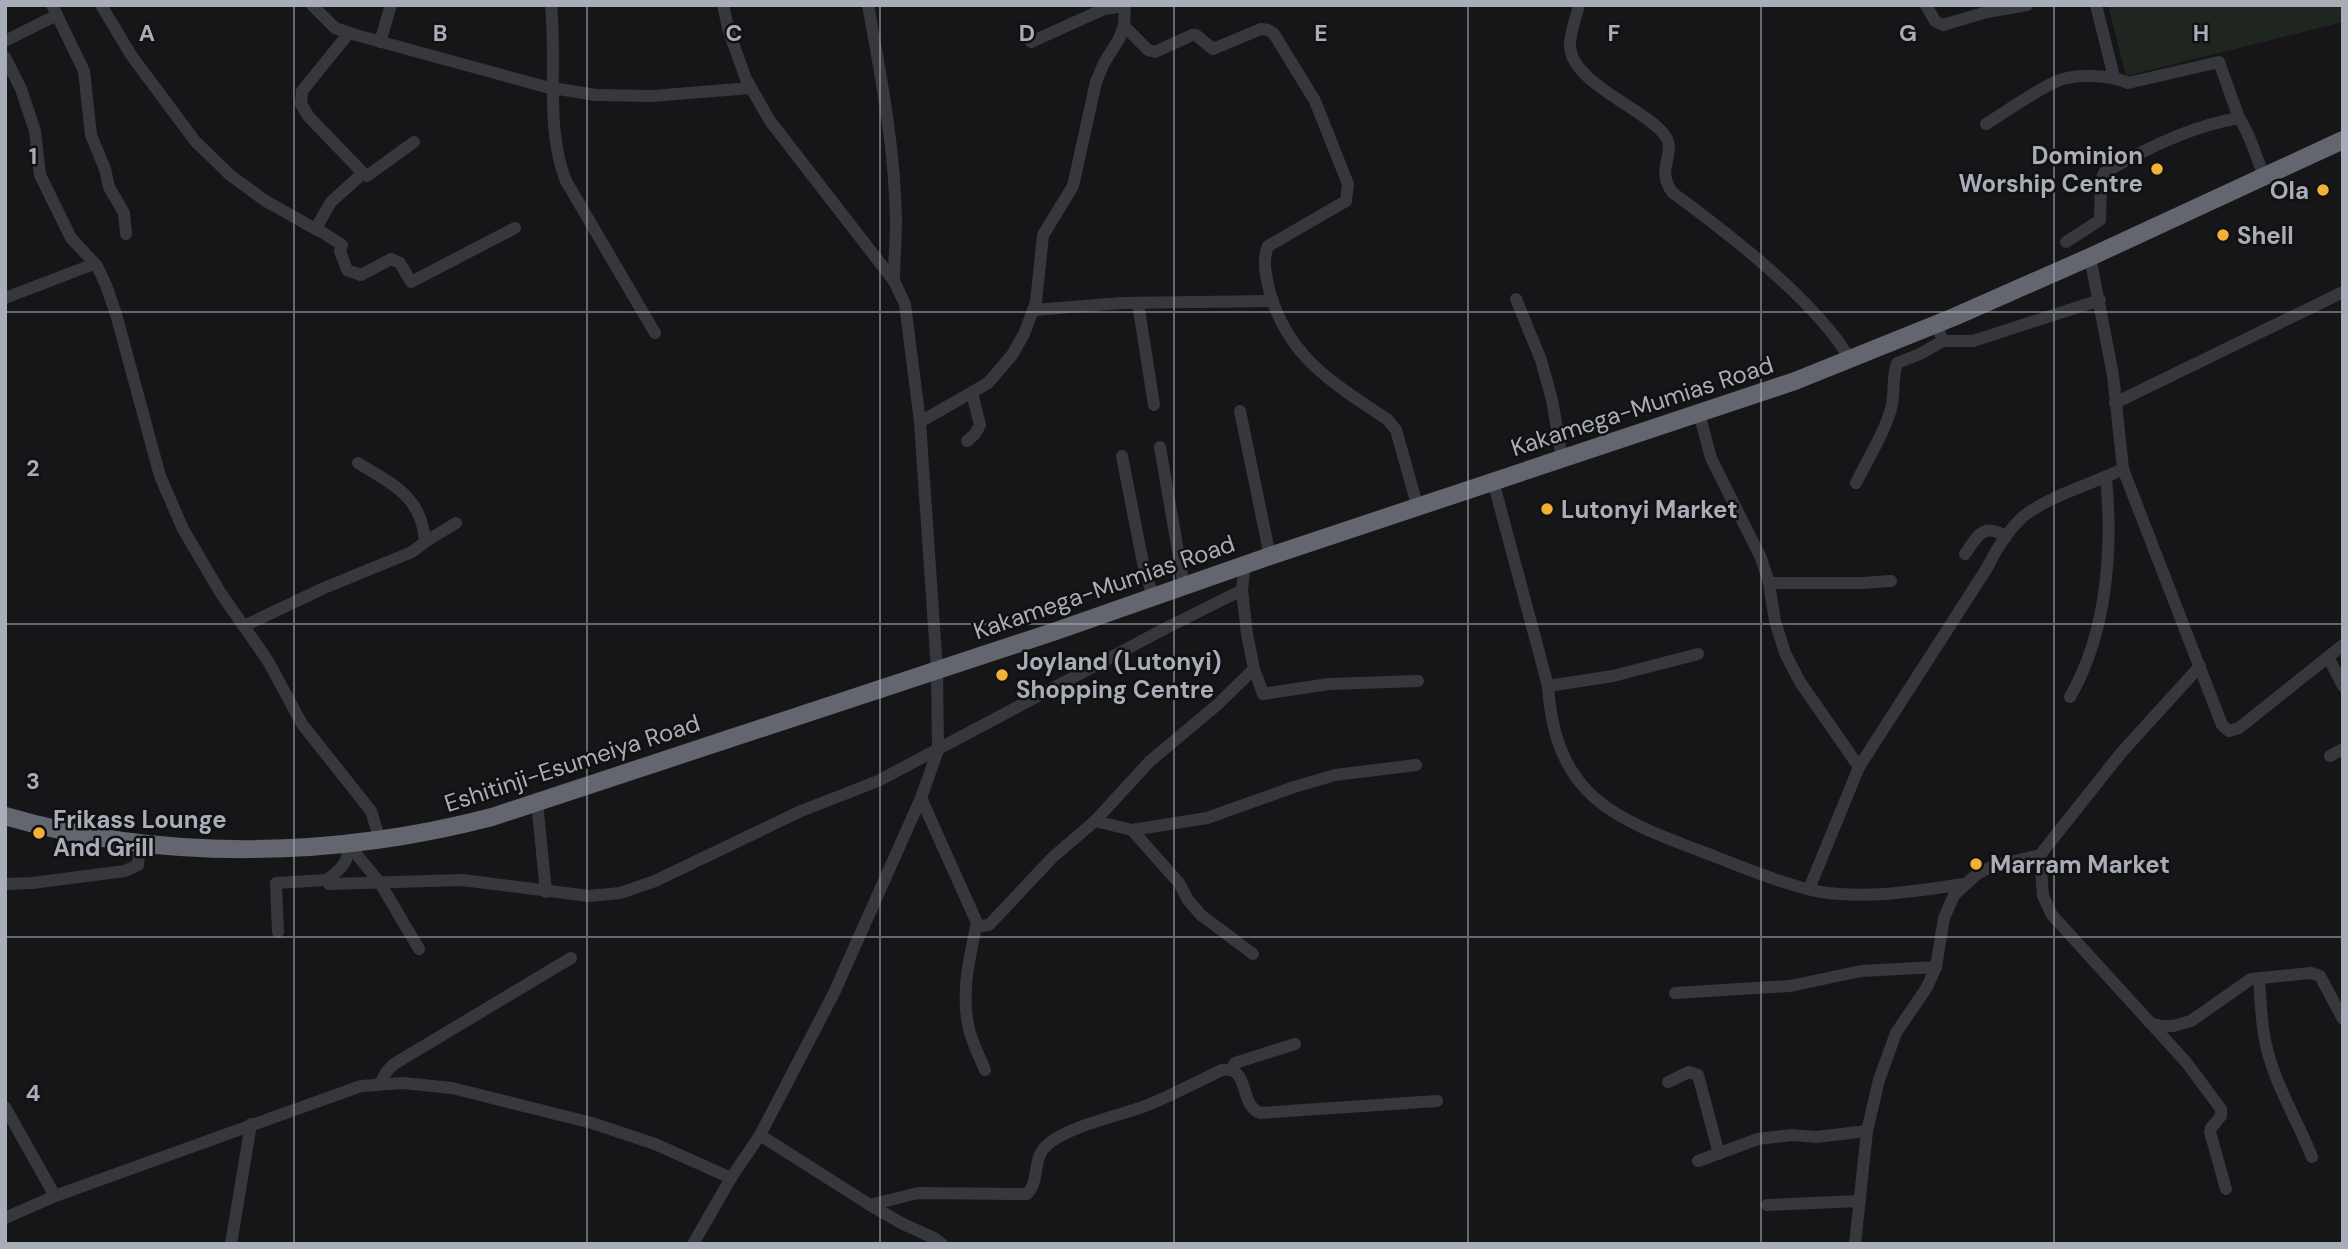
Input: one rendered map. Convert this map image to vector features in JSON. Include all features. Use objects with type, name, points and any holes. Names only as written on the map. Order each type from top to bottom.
[{"type":"highway","name":"Kakamega-Mumias Road","points":[[937,670],[1795,381],[1850,359],[1939,332],[2091,257],[2343,139]]},
{"type":"highway","name":"Eshitinji-Esumeiya Road","points":[[5,816],[98,837],[140,843],[242,849],[348,844],[445,830],[492,817],[937,670]]},
{"type":"street","points":[[101,5],[131,55],[195,141],[230,175],[264,200],[342,245],[340,251],[347,271],[361,275],[391,259],[397,260],[411,282],[515,228]]},
{"type":"street","points":[[312,5],[329,23],[349,33],[552,88],[596,95],[652,96],[751,88]]},
{"type":"street","points":[[380,42],[391,5]]},
{"type":"street","points":[[551,5],[552,88],[561,168],[655,333]]},
{"type":"street","points":[[693,1244],[731,1178],[760,1135],[834,993],[921,798],[938,750],[937,670],[920,422],[905,304],[894,281],[770,121],[751,88],[729,32],[723,5]]},
{"type":"street","points":[[868,5],[891,153],[896,221],[894,281]]},
{"type":"street","points":[[1579,5],[1569,45],[1573,60],[1590,79],[1643,115],[1665,134],[1670,146],[1664,174],[1665,183],[1790,290],[1821,321],[1850,359]]},
{"type":"street","points":[[1926,5],[1935,21],[1944,24],[1987,12],[2027,5]]},
{"type":"street","points":[[2096,5],[2114,77]]},
{"type":"street","points":[[920,422],[988,383],[1012,355],[1034,310],[1043,235],[1073,186],[1096,82],[1124,26],[1125,6],[1104,9],[1031,42]]},
{"type":"street","points":[[5,41],[55,10],[84,71],[91,135],[105,169],[109,187],[124,213],[126,234]]},
{"type":"street","points":[[1124,26],[1148,50],[1155,52],[1187,36],[1196,35],[1209,47],[1216,49],[1261,29],[1268,30],[1274,34],[1315,101],[1348,184],[1348,196],[1346,201],[1336,208],[1268,246],[1265,269],[1273,301],[1290,338],[1316,369],[1388,420],[1396,430],[1418,508]]},
{"type":"street","points":[[349,33],[302,91],[301,104],[309,117],[367,176],[414,142]]},
{"type":"street","points":[[5,57],[21,89],[35,131],[40,175],[71,238],[94,264],[106,285],[160,476],[183,529],[220,592],[268,661],[302,724],[371,811],[380,840]]},
{"type":"street","points":[[1986,124],[2059,80],[2099,76],[2114,77],[2128,83],[2219,62],[2239,118],[2247,129],[2264,175]]},
{"type":"street","points":[[2066,242],[2101,220],[2101,180],[2104,173],[2145,149],[2203,127],[2239,118]]},
{"type":"street","points":[[319,231],[316,228],[331,202],[363,173]]},
{"type":"street","points":[[2091,257],[2113,375],[2123,469],[2221,725],[2232,732],[2239,729],[2343,645]]},
{"type":"street","points":[[5,298],[94,264]]},
{"type":"street","points":[[2115,403],[2343,292]]},
{"type":"street","points":[[1516,299],[1541,360],[1552,400],[1562,458]]},
{"type":"street","points":[[1856,483],[1890,413],[1894,393],[1892,378],[1897,363],[1920,354],[1939,332],[1973,341],[2100,300]]},
{"type":"street","points":[[1034,310],[1138,303],[1273,301]]},
{"type":"street","points":[[1138,303],[1154,405]]},
{"type":"street","points":[[967,442],[980,425],[972,393]]},
{"type":"street","points":[[1240,411],[1270,556]]},
{"type":"street","points":[[1699,413],[1711,458],[1756,544],[1769,583],[1775,621],[1785,653],[1800,682],[1859,766]]},
{"type":"street","points":[[1160,447],[1184,586]]},
{"type":"street","points":[[1122,456],[1143,563],[1153,597]]},
{"type":"street","points":[[358,463],[398,488],[416,507],[424,524],[425,542]]},
{"type":"street","points":[[1809,889],[1859,766],[2006,537],[2028,513],[2064,494],[2123,469]]},
{"type":"street","points":[[2070,696],[2079,680],[2099,621],[2109,514],[2106,477]]},
{"type":"street","points":[[1493,481],[1548,686],[1556,739],[1567,764],[1592,797],[1619,818],[1640,827],[1809,889],[1892,895],[1964,884]]},
{"type":"street","points":[[243,626],[324,588],[412,552],[456,523]]},
{"type":"street","points":[[1965,554],[1977,537],[1987,530],[1994,529],[2006,537]]},
{"type":"street","points":[[1245,565],[1242,590],[1247,634],[1254,669],[1263,694],[1329,684],[1418,681]]},
{"type":"street","points":[[1769,583],[1891,581]]},
{"type":"street","points":[[327,880],[332,885],[462,880],[589,896],[620,893],[655,881],[801,811],[878,780],[1242,590]]},
{"type":"street","points":[[1548,686],[1613,676],[1698,654]]},
{"type":"street","points":[[2328,657],[2343,686]]},
{"type":"street","points":[[1855,1244],[1867,1131],[1887,1055],[1896,1033],[1927,987],[1936,967],[1947,906],[1964,884],[1993,866],[2040,855],[2121,753],[2200,666]]},
{"type":"street","points":[[977,923],[981,926],[994,923],[1053,857],[1096,821],[1150,761],[1217,705],[1254,669]]},
{"type":"street","points":[[2330,756],[2343,748]]},
{"type":"street","points":[[1096,821],[1132,830],[1207,818],[1335,775],[1416,765]]},
{"type":"street","points":[[921,798],[977,923],[966,979],[965,1008],[970,1034],[985,1070]]},
{"type":"street","points":[[537,802],[546,892]]},
{"type":"street","points":[[1132,830],[1180,883],[1188,900],[1201,915],[1253,954]]},
{"type":"street","points":[[5,884],[125,871],[138,866],[140,843]]},
{"type":"street","points":[[278,932],[276,883],[327,880],[337,873],[348,856],[348,844]]},
{"type":"street","points":[[348,844],[380,883],[419,949]]},
{"type":"street","points":[[2040,855],[2043,896],[2052,915],[2186,1062],[2221,1109],[2221,1116],[2210,1132],[2226,1189]]},
{"type":"street","points":[[379,1085],[394,1064],[571,958]]},
{"type":"street","points":[[1675,993],[1790,986],[1861,971],[1936,967]]},
{"type":"street","points":[[2150,1023],[2172,1026],[2191,1021],[2251,979],[2316,973],[2343,1018]]},
{"type":"street","points":[[2259,980],[2268,1054],[2281,1090],[2312,1157]]},
{"type":"street","points":[[1231,1069],[1235,1063],[1295,1044]]},
{"type":"street","points":[[870,1205],[918,1193],[1027,1194],[1033,1185],[1041,1151],[1058,1137],[1152,1104],[1222,1070],[1231,1069],[1241,1076],[1248,1104],[1259,1114],[1437,1101]]},
{"type":"street","points":[[1668,1082],[1689,1072],[1698,1074],[1719,1154]]},
{"type":"street","points":[[5,1218],[55,1196],[361,1086],[403,1083],[452,1088],[592,1123],[654,1144],[731,1178]]},
{"type":"street","points":[[5,1107],[55,1196]]},
{"type":"street","points":[[231,1244],[251,1124]]},
{"type":"street","points":[[1698,1161],[1758,1139],[1792,1135],[1816,1137],[1867,1131]]},
{"type":"street","points":[[760,1135],[870,1205],[942,1244]]},
{"type":"street","points":[[1767,1205],[1860,1201]]},
{"type":"shaded area","points":[[2108,5],[2343,5],[2343,22],[2126,76]]},
{"type":"place","name":"Dominion Worship Centre","points":[[2157,169]]},
{"type":"place","name":"Ola","points":[[2323,190]]},
{"type":"place","name":"Shell","points":[[2223,235]]},
{"type":"place","name":"Lutonyi Market","points":[[1547,509]]},
{"type":"place","name":"Joyland (Lutonyi) Shopping Centre","points":[[1002,675]]},
{"type":"place","name":"Frikass Lounge And Grill","points":[[39,833]]},
{"type":"place","name":"Marram Market","points":[[1976,864]]}]
